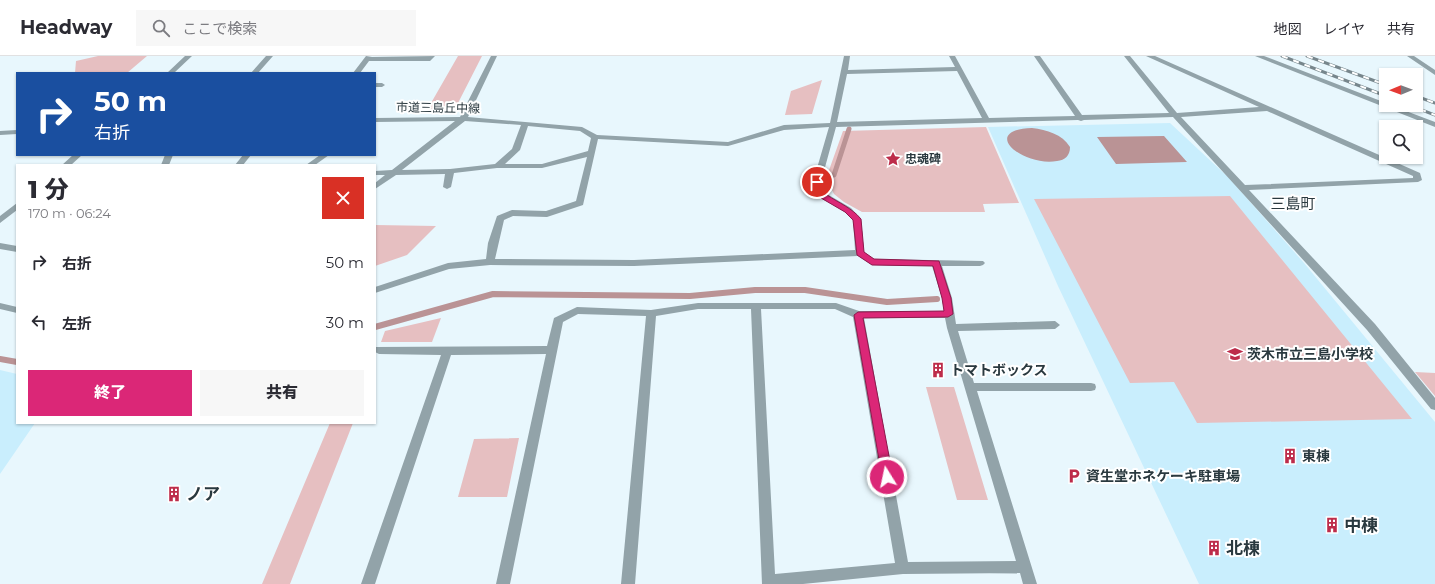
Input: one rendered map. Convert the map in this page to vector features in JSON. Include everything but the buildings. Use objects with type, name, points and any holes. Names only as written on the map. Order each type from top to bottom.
[{"type":"street","points":[[171,72],[189,56]]},
{"type":"street","points":[[255,72],[270,56]]},
{"type":"street","points":[[357,72],[368,57],[430,59],[432,56]]},
{"type":"street","points":[[376,186],[463,119],[494,56]]},
{"type":"street","points":[[847,56],[830,134],[817,182],[820,192],[857,219],[860,254]]},
{"type":"street","points":[[952,56],[987,121]]},
{"type":"street","points":[[1037,56],[1081,118]]},
{"type":"street","points":[[1127,56],[1176,115],[1371,327],[1435,406]]},
{"type":"street","points":[[1149,56],[1417,175],[1418,180],[1244,188]]},
{"type":"street","points":[[1258,56],[1435,125]]},
{"type":"street","points":[[1410,56],[1435,73]]},
{"type":"street","points":[[843,72],[958,69]]},
{"type":"street","points":[[490,262],[493,243],[500,218],[512,213],[547,214],[580,203],[595,137],[728,144],[745,141],[782,128],[831,125],[1176,115],[1269,109]]},
{"type":"street","name":"市道三島丘中線","points":[[376,120],[463,119],[500,121],[582,129],[595,137]]},
{"type":"street","points":[[497,166],[516,150],[525,123]]},
{"type":"street","points":[[0,133],[16,132]]},
{"type":"street","points":[[376,173],[391,174],[450,171],[497,166],[542,166],[591,153]]},
{"type":"street","points":[[67,164],[77,156]]},
{"type":"street","points":[[240,164],[246,156]]},
{"type":"street","points":[[312,164],[324,156]]},
{"type":"street","points":[[447,187],[450,171]]},
{"type":"street","points":[[0,220],[16,207]]},
{"type":"street","points":[[1,247],[16,249]]},
{"type":"street","points":[[376,290],[448,266],[490,262],[634,263],[860,254],[872,262],[980,263]]},
{"type":"street","points":[[936,263],[947,298],[948,314],[952,328],[1030,584]]},
{"type":"street","points":[[503,584],[550,350],[558,320],[577,310],[651,313],[698,306],[756,305],[836,306],[858,315],[948,314]]},
{"type":"street","points":[[756,305],[769,582],[903,568],[1025,567]]},
{"type":"street","points":[[0,306],[16,310]]},
{"type":"street","points":[[628,584],[651,313]]},
{"type":"street","points":[[858,315],[903,568]]},
{"type":"street","points":[[952,328],[1055,325]]},
{"type":"street","points":[[378,350],[550,350]]},
{"type":"street","points":[[368,584],[447,351]]},
{"type":"street","points":[[970,387],[1091,387]]},
{"type":"shaded area","points":[[98,56],[147,56],[128,72],[75,72],[76,61]]},
{"type":"shaded area","points":[[458,56],[482,56],[457,105],[446,111],[427,110]]},
{"type":"shaded area","points":[[822,80],[812,114],[785,115],[791,91]]},
{"type":"shaded area","name":"茨木市立三島小学校","points":[[1170,123],[1228,177],[1304,263],[1435,422],[1435,584],[1199,584],[1058,286],[988,127]]},
{"type":"shaded area","points":[[986,127],[1019,203],[983,204],[985,212],[862,212],[844,202],[834,194],[827,180],[828,173],[843,131]]},
{"type":"shaded area","points":[[1032,128],[1049,131],[1063,139],[1070,147],[1068,155],[1065,159],[1057,161],[1044,161],[1031,159],[1012,148],[1007,141],[1009,135],[1016,130]]},
{"type":"shaded area","points":[[1164,136],[1187,162],[1116,164],[1097,137]]},
{"type":"shaded area","points":[[1230,196],[1412,419],[1197,423],[1174,382],[1130,383],[1034,199]]},
{"type":"shaded area","points":[[376,225],[436,226],[407,255],[376,266]]},
{"type":"shaded area","points":[[441,318],[432,342],[381,342],[385,331]]},
{"type":"shaded area","points":[[0,370],[16,374],[16,424],[34,424],[0,474]]},
{"type":"shaded area","points":[[1415,372],[1435,373],[1435,396]]},
{"type":"shaded area","points":[[926,387],[954,387],[988,500],[957,500]]},
{"type":"shaded area","points":[[330,424],[353,424],[290,584],[262,584]]},
{"type":"shaded area","points":[[519,438],[507,497],[458,497],[474,439]]},
{"type":"waterway","points":[[834,175],[849,129]]},
{"type":"waterway","points":[[376,327],[493,294],[690,296],[755,290],[805,290],[887,302],[937,299]]},
{"type":"waterway","points":[[0,359],[16,362]]},
{"type":"railway","points":[[1282,56],[1379,93]]},
{"type":"railway","points":[[1307,56],[1379,82]]},
{"type":"railway","points":[[1423,99],[1435,103]]},
{"type":"railway","points":[[1423,110],[1435,115]]},
{"type":"place","name":"忠魂碑","points":[[893,159]]},
{"type":"place","name":"茨木市立三島小学校","points":[[1235,354]]},
{"type":"place","name":"トマトボックス","points":[[938,370]]},
{"type":"place","name":"東棟","points":[[1290,456]]},
{"type":"place","name":"資生堂ホネケーキ駐車場","points":[[1074,476]]},
{"type":"place","name":"ノア","points":[[174,494]]},
{"type":"place","name":"中棟","points":[[1332,525]]},
{"type":"place","name":"北棟","points":[[1214,548]]},
{"type":"district","name":"三島町","points":[[1293,204]]},
{"type":"route","points":[[817,182],[820,192],[824,196],[848,210],[857,219],[860,254],[872,262],[936,263],[947,298],[948,314],[858,315],[872,386],[887,477]]}]
